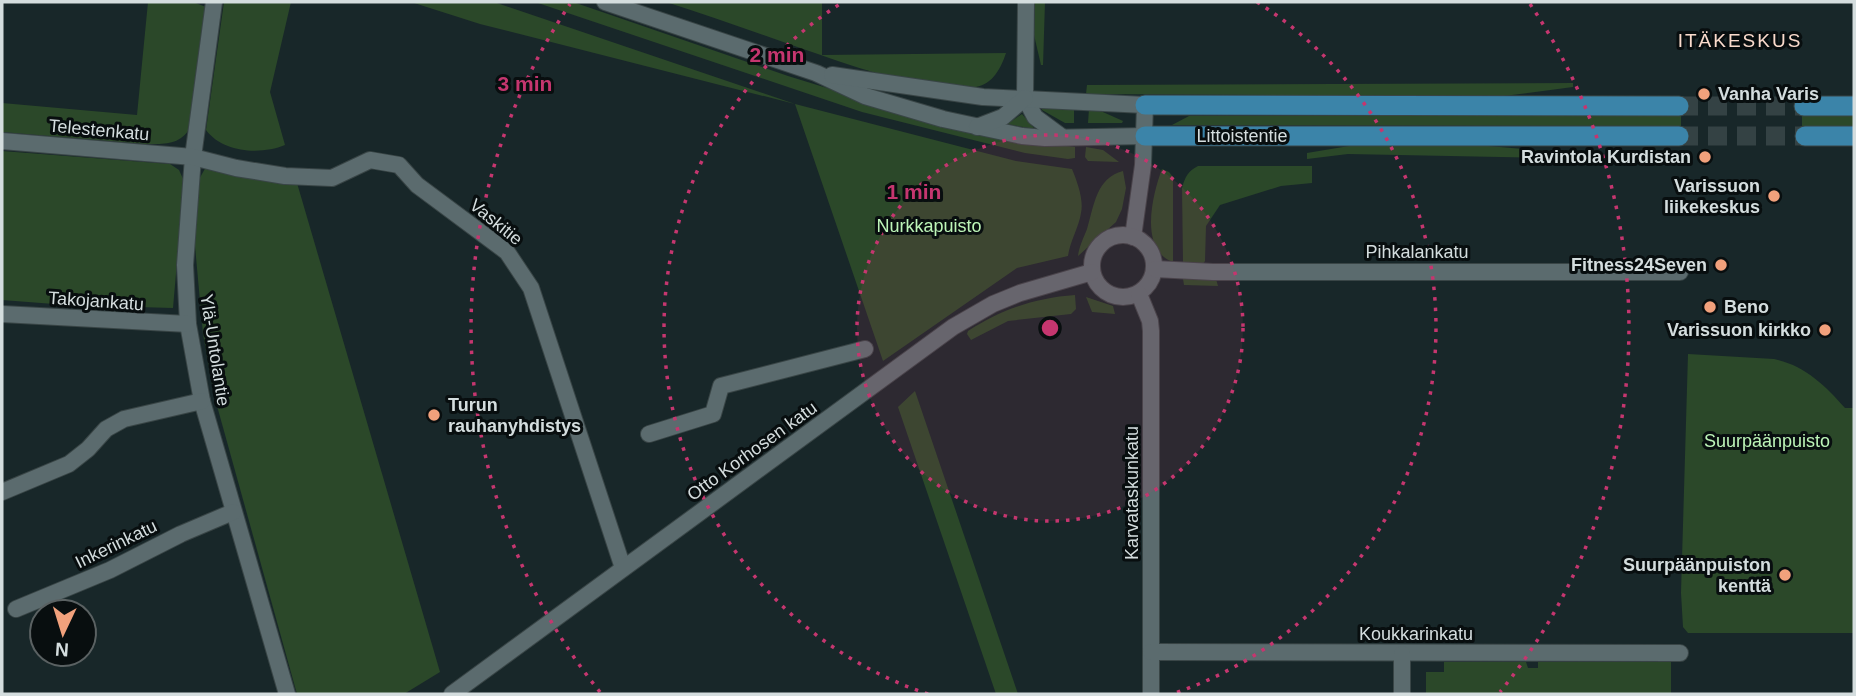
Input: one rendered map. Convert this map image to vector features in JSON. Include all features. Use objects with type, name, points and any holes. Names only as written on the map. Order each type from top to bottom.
[{"type":"main road","name":"Littoistentie","points":[[1145,105],[1679,106]]},
{"type":"main road","points":[[1804,106],[1854,106]]},
{"type":"main road","name":"Littoistentie","points":[[1145,136],[1679,136]]},
{"type":"main road","points":[[1805,136],[1854,136]]},
{"type":"street","name":"Ylä-Untolantie","points":[[214,2],[193,157],[185,265],[188,324],[202,401],[287,694]]},
{"type":"street","name":"Littoistentie","points":[[605,2],[816,73],[865,96],[977,127],[1022,136],[1145,136]]},
{"type":"street","points":[[1026,2],[1025,98],[1035,117],[1063,137]]},
{"type":"street","name":"Littoistentie","points":[[816,73],[924,90],[1145,105]]},
{"type":"street","points":[[977,127],[1003,117],[1025,98]]},
{"type":"street","points":[[1133,237],[1145,136],[1145,105]]},
{"type":"street","name":"Telestenkatu","points":[[2,141],[193,157]]},
{"type":"street","name":"Vaskitie","points":[[193,157],[285,176],[332,178],[370,160],[399,165],[417,185],[507,252],[531,288],[623,568]]},
{"type":"street","points":[[1124,235],[1133,237],[1150,249],[1155,269],[1150,283],[1139,294],[1120,298],[1102,289],[1093,272],[1094,254],[1106,240],[1124,235]]},
{"type":"street","name":"Pihkalankatu","points":[[1155,269],[1213,272],[1680,272]]},
{"type":"street","name":"Otto Korhosen katu","points":[[452,694],[953,327],[993,304],[1020,293],[1093,272]]},
{"type":"street","name":"Karvataskunkatu","points":[[1139,294],[1150,321],[1151,331],[1151,694]]},
{"type":"street","name":"Takojankatu","points":[[2,314],[188,324]]},
{"type":"street","points":[[649,434],[713,414],[721,386],[865,349]]},
{"type":"street","points":[[2,492],[69,464],[88,449],[106,429],[124,419],[202,401]]},
{"type":"street","name":"Inkerinkatu","points":[[16,609],[110,570],[181,534],[233,512]]},
{"type":"street","name":"Koukkarinkatu","points":[[1151,652],[1681,653]]},
{"type":"street","points":[[1402,654],[1402,694]]},
{"type":"green space","points":[[148,2],[193,2],[206,7],[190,128],[186,134],[170,143],[144,144],[2,132],[2,103],[137,115]]},
{"type":"green space","points":[[224,2],[291,2],[270,92],[285,145],[265,150],[243,150],[222,143],[206,130]]},
{"type":"green space","points":[[411,2],[494,2],[795,104],[480,24]]},
{"type":"green space","points":[[535,2],[573,2],[788,76],[947,125],[1004,138],[1075,147],[1075,158],[1025,153],[862,112]]},
{"type":"green space","points":[[666,2],[822,2],[822,55],[1006,53],[996,74],[987,83],[976,87],[935,86],[866,70]]},
{"type":"green space","points":[[1035,2],[1045,2],[1043,65],[1034,35]]},
{"type":"green space","points":[[1573,83],[1573,87],[1504,96],[1086,94],[1087,85]]},
{"type":"green space","name":"Nurkkapuisto","points":[[795,104],[1016,161],[1072,169],[1082,208],[1068,256],[1017,268],[883,361]]},
{"type":"green space","points":[[1042,108],[1074,108],[1074,123],[1065,123]]},
{"type":"green space","points":[[1094,108],[1123,121],[1088,123],[1089,109]]},
{"type":"green space","points":[[1022,114],[1034,128],[1034,129],[1007,124]]},
{"type":"green space","points":[[1189,116],[1681,116],[1681,126],[1172,125]]},
{"type":"green space","points":[[1802,116],[1854,116],[1854,126],[1802,126]]},
{"type":"green space","points":[[1477,145],[1556,152],[1555,158],[1348,154],[1307,159],[1307,153],[1349,146]]},
{"type":"green space","points":[[1086,147],[1103,150],[1119,162],[1088,161],[1085,157]]},
{"type":"green space","points":[[2,151],[170,164],[179,170],[184,181],[173,308],[2,300]]},
{"type":"green space","points":[[1198,166],[1312,166],[1312,183],[1281,186],[1220,205],[1206,226],[1205,261],[1203,264],[1183,263],[1182,188],[1187,175]]},
{"type":"green space","points":[[206,167],[297,183],[440,672],[404,694],[297,694],[214,395],[203,334],[194,235],[198,181]]},
{"type":"green space","points":[[1162,169],[1173,177],[1173,262],[1162,256],[1152,234],[1152,207]]},
{"type":"green space","points":[[1123,171],[1126,188],[1116,222],[1078,256],[1094,202],[1102,186]]},
{"type":"green space","points":[[1183,279],[1216,279],[1218,286],[1184,285]]},
{"type":"green space","points":[[1075,295],[1076,309],[1071,314],[1008,321],[971,340],[967,334],[981,323],[1019,306]]},
{"type":"green space","points":[[1086,297],[1113,306],[1115,314],[1092,312]]},
{"type":"green space","name":"Suurpäänpuisto","points":[[1688,354],[1785,362],[1813,377],[1845,408],[1854,408],[1854,633],[1688,633],[1683,627],[1681,593]]},
{"type":"green space","points":[[915,391],[1018,694],[996,694],[898,407]]},
{"type":"green space","points":[[1444,662],[1526,662],[1528,668],[1538,668],[1538,662],[1671,662],[1671,694],[1426,694],[1426,672],[1444,672]]},
{"type":"tunnel","points":[[1679,106],[1804,106]]},
{"type":"tunnel","points":[[1679,136],[1805,136]]},
{"type":"place","name":"Vanha Varis","points":[[1704,94]]},
{"type":"place","name":"Ravintola Kurdistan","points":[[1705,157]]},
{"type":"place","name":"Varissuon liikekeskus","points":[[1774,196]]},
{"type":"place","name":"Fitness24Seven","points":[[1721,265]]},
{"type":"place","name":"Beno","points":[[1710,307]]},
{"type":"place","name":"Varissuon kirkko","points":[[1825,330]]},
{"type":"place","name":"Turun rauhanyhdistys","points":[[434,415]]},
{"type":"place","name":"Suurpäänpuiston kenttä","points":[[1785,575]]},
{"type":"district","name":"ITÄKESKUS","points":[[1740,40]]}]
